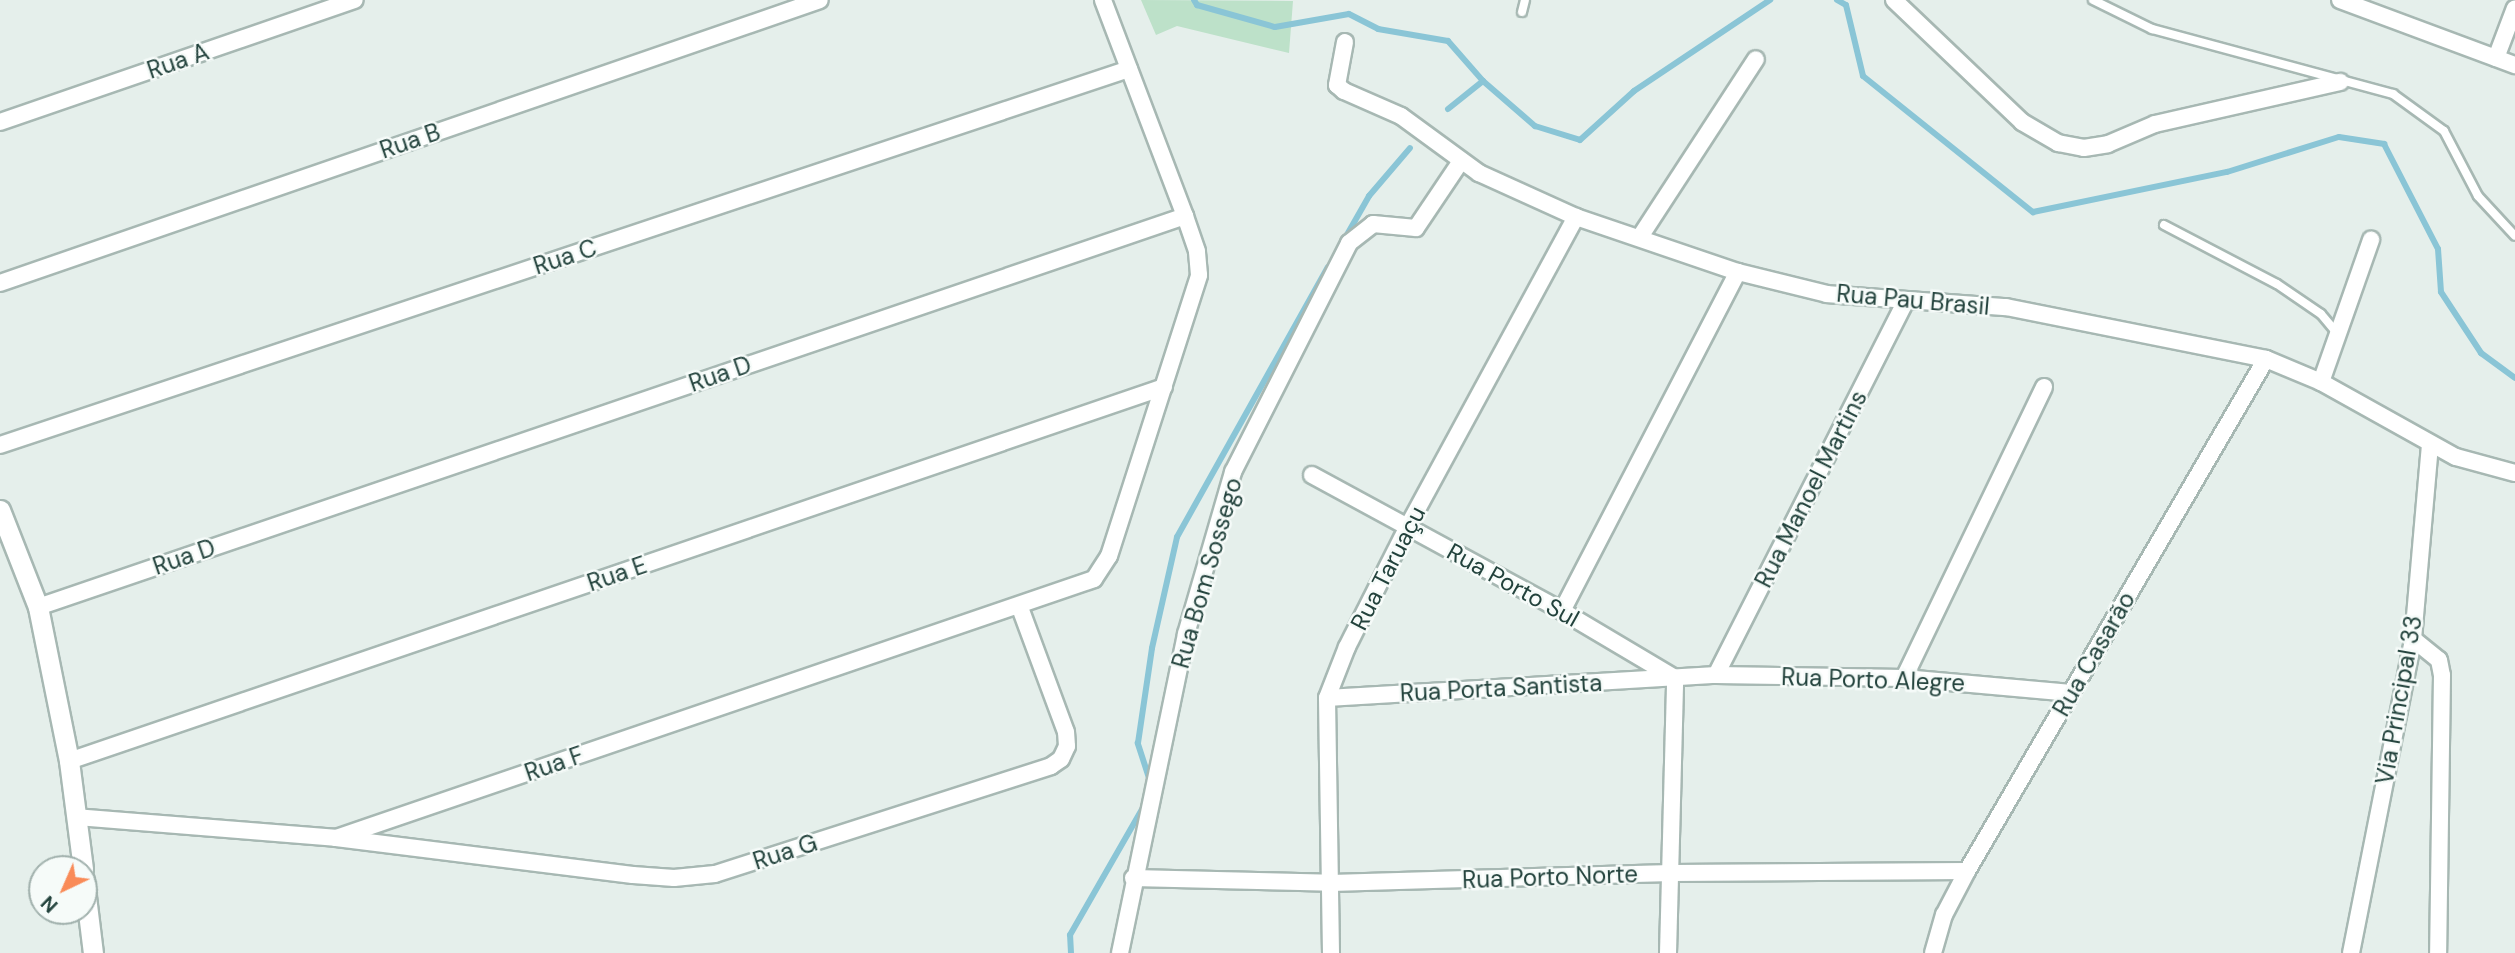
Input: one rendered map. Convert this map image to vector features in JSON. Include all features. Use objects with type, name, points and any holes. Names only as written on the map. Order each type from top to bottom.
[{"type":"street","name":"Rua A","points":[[0,122],[355,0]]},
{"type":"street","name":"Rua B","points":[[0,283],[795,4],[820,0]]},
{"type":"street","points":[[1019,605],[1081,586],[1103,569],[1199,275],[1197,251],[1185,216],[1104,0]]},
{"type":"street","points":[[1894,0],[2022,122],[2071,145],[2108,144],[2155,124],[2340,82]]},
{"type":"street","points":[[2340,0],[2515,65]]},
{"type":"street","points":[[2496,58],[2515,8]]},
{"type":"street","name":"Rua Pau Brasil","points":[[1345,42],[1337,85],[1344,91],[1401,116],[1461,161],[1576,217],[1738,272],[1828,294],[1905,303],[2007,307],[2266,359],[2321,382],[2456,457],[2515,473]]},
{"type":"street","points":[[1640,237],[1756,59]]},
{"type":"street","name":"Rua C","points":[[0,445],[1129,69]]},
{"type":"street","name":"Rua Bom Sossego","points":[[1120,953],[1133,878],[1186,634],[1233,472],[1349,243],[1373,224],[1416,228],[1461,161]]},
{"type":"street","name":"Rua D","points":[[38,607],[1185,216]]},
{"type":"street","name":"Rua Taruaçu","points":[[1331,953],[1327,698],[1347,647],[1407,528],[1576,217]]},
{"type":"street","points":[[2321,382],[2371,240]]},
{"type":"street","points":[[1562,611],[1738,272]]},
{"type":"street","name":"Rua Manoel Martins","points":[[1716,675],[1905,303]]},
{"type":"street","name":"Rua Casarão","points":[[1933,953],[1944,915],[1967,871],[2266,359]]},
{"type":"street","name":"Rua E","points":[[69,761],[1164,387]]},
{"type":"street","points":[[1904,678],[2044,387]]},
{"type":"street","name":"Via Principal 33","points":[[2351,953],[2413,639],[2430,444]]},
{"type":"street","name":"Rua Porto Sul","points":[[1312,475],[1562,611],[1675,678]]},
{"type":"street","points":[[0,510],[38,607],[69,761],[81,855]]},
{"type":"street","name":"Rua G","points":[[336,838],[633,875],[693,877],[752,863],[1051,766],[1067,746],[1066,732],[1019,605]]},
{"type":"street","name":"Rua F","points":[[76,817],[336,838],[1019,605]]},
{"type":"street","points":[[2413,639],[2439,660],[2442,675],[2438,953]]},
{"type":"street","name":"Rua Porto Alegre","points":[[1675,678],[1716,675],[1904,678],[2071,693]]},
{"type":"street","points":[[1668,953],[1675,678]]},
{"type":"street","name":"Rua Porta Santista","points":[[1327,698],[1675,678]]},
{"type":"street","name":"Rua Porto Norte","points":[[1133,878],[1331,883],[1672,873],[1967,871]]},
{"type":"street","points":[[90,925],[93,953]]},
{"type":"lane","points":[[1522,12],[1525,0]]},
{"type":"lane","points":[[2093,0],[2131,23],[2340,82],[2393,94],[2444,131],[2478,196],[2515,236]]},
{"type":"lane","points":[[2164,225],[2277,284],[2321,314],[2337,333]]},
{"type":"green space","points":[[1141,0],[1293,1],[1289,53],[1177,26],[1156,35]]},
{"type":"waterway","points":[[1194,0],[1197,5],[1275,27],[1349,14],[1378,29],[1448,41],[1483,81],[1535,126],[1580,140],[1634,91],[1770,0]]},
{"type":"waterway","points":[[1837,0],[1846,5],[1863,76],[2033,212],[2227,172],[2339,137],[2384,144],[2438,249],[2441,292],[2481,353],[2515,378]]},
{"type":"waterway","points":[[1448,109],[1483,81]]},
{"type":"waterway","points":[[1344,240],[1369,196],[1410,148]]},
{"type":"waterway","points":[[1150,781],[1138,743],[1152,648],[1177,537],[1328,267]]},
{"type":"waterway","points":[[1071,953],[1070,935],[1145,804]]}]
